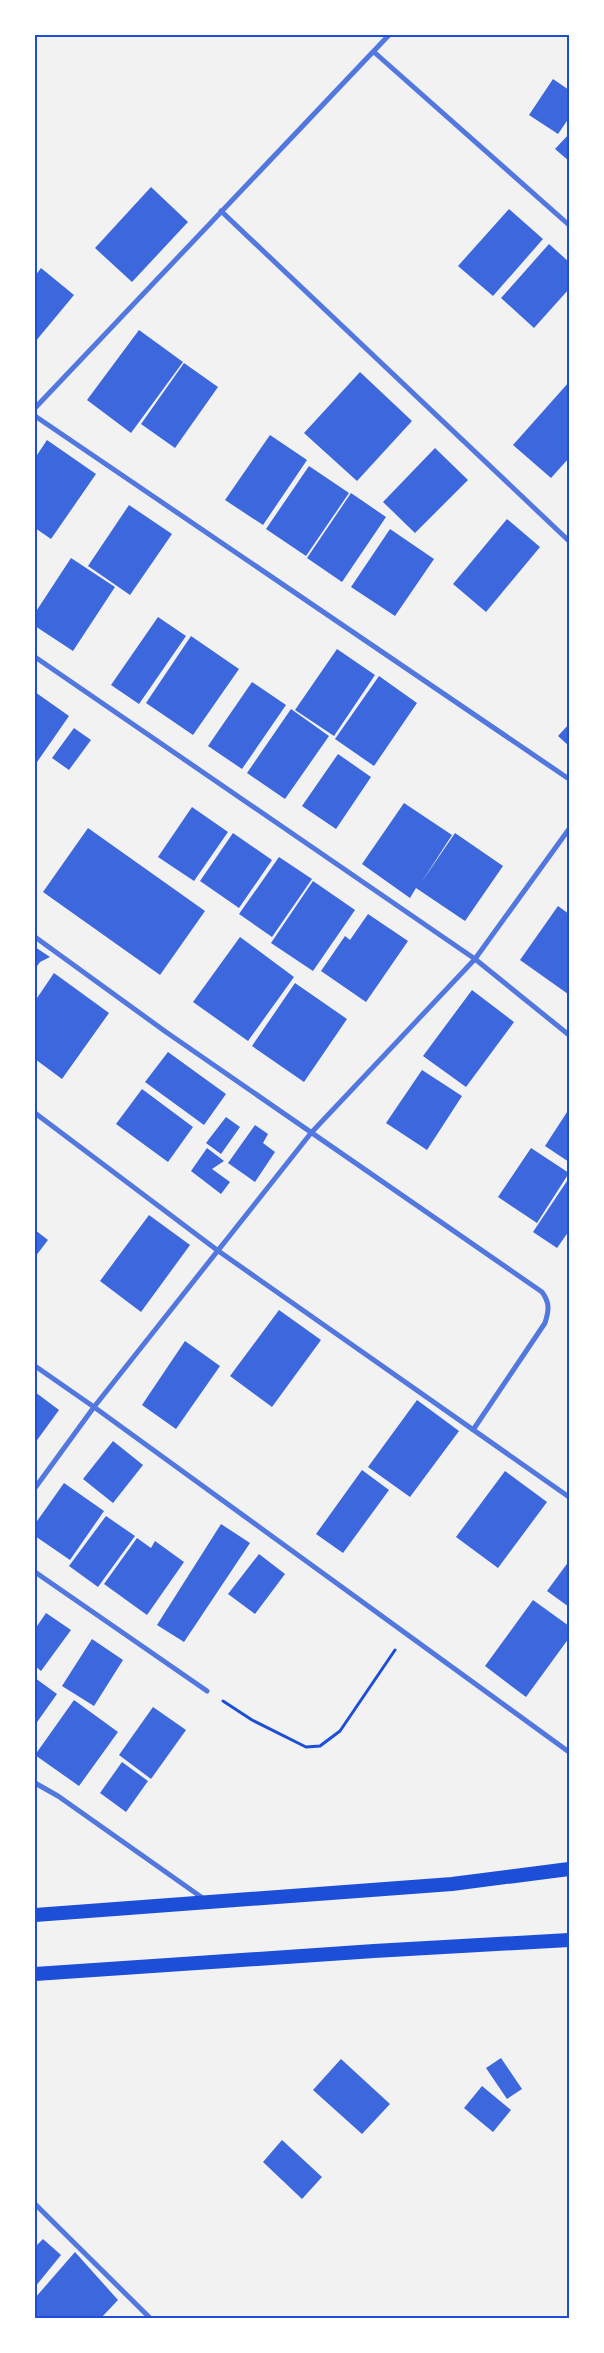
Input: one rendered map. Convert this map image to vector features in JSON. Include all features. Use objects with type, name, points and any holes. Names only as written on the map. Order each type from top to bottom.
[{"type":"highway","points":[[35,1915],[452,1884],[569,1869]]},
{"type":"highway","points":[[35,1974],[569,1940]]},
{"type":"street","points":[[35,408],[389,35]]},
{"type":"street","points":[[374,52],[569,225]]},
{"type":"street","points":[[221,211],[569,541]]},
{"type":"street","points":[[35,416],[569,779]]},
{"type":"street","points":[[35,657],[475,959],[569,1035]]},
{"type":"street","points":[[35,1488],[94,1407],[311,1133],[475,959],[569,829]]},
{"type":"street","points":[[35,936],[311,1133],[542,1292],[548,1300],[549,1309],[545,1323],[474,1430]]},
{"type":"street","points":[[35,1113],[217,1250],[569,1497]]},
{"type":"street","points":[[35,1366],[569,1752]]},
{"type":"street","points":[[35,1572],[207,1691]]},
{"type":"street","points":[[35,1783],[66,1802],[208,1902]]},
{"type":"street","points":[[35,2204],[150,2318]]},
{"type":"path","points":[[207,1691],[252,1720],[306,1747],[320,1746],[340,1731],[406,1633]]},
{"type":"building","points":[[553,79],[569,90],[569,118],[558,134],[529,115]]},
{"type":"building","points":[[569,134],[569,161],[555,149]]},
{"type":"building","points":[[151,187],[188,222],[132,282],[95,248]]},
{"type":"building","points":[[509,209],[543,239],[493,296],[458,266]]},
{"type":"building","points":[[549,244],[569,262],[569,289],[534,328],[501,298]]},
{"type":"building","points":[[41,268],[74,295],[35,342],[35,276]]},
{"type":"building","points":[[139,330],[183,362],[131,433],[87,400]]},
{"type":"building","points":[[184,363],[218,387],[175,448],[141,424]]},
{"type":"building","points":[[360,372],[412,421],[357,481],[304,433]]},
{"type":"building","points":[[569,382],[569,458],[551,478],[513,445]]},
{"type":"building","points":[[270,435],[307,460],[263,525],[225,500]]},
{"type":"building","points":[[47,440],[96,474],[51,539],[35,528],[35,458]]},
{"type":"building","points":[[435,448],[468,480],[415,533],[383,502]]},
{"type":"building","points":[[309,466],[349,493],[306,556],[266,529]]},
{"type":"building","points":[[351,493],[386,517],[342,582],[307,558]]},
{"type":"building","points":[[129,505],[172,534],[130,595],[88,566]]},
{"type":"building","points":[[507,519],[540,547],[486,612],[453,584]]},
{"type":"building","points":[[390,529],[434,559],[395,616],[351,587]]},
{"type":"building","points":[[71,558],[115,587],[73,651],[35,626],[35,613]]},
{"type":"building","points":[[158,617],[186,636],[139,704],[111,685]]},
{"type":"building","points":[[191,636],[239,669],[193,735],[146,703]]},
{"type":"building","points":[[337,649],[375,675],[334,736],[295,710]]},
{"type":"building","points":[[379,676],[417,703],[374,766],[335,739]]},
{"type":"building","points":[[252,682],[286,705],[242,769],[208,746]]},
{"type":"building","points":[[35,692],[69,716],[35,765]]},
{"type":"building","points":[[291,709],[329,736],[285,799],[247,773]]},
{"type":"building","points":[[569,724],[569,746],[558,736]]},
{"type":"building","points":[[74,728],[91,740],[69,770],[52,758]]},
{"type":"building","points":[[338,754],[371,777],[336,829],[302,806]]},
{"type":"building","points":[[404,803],[452,835],[421,883],[455,833],[503,866],[465,921],[416,888],[410,898],[362,864]]},
{"type":"building","points":[[192,807],[228,832],[194,881],[158,857]]},
{"type":"building","points":[[88,828],[205,911],[160,975],[43,892]]},
{"type":"building","points":[[233,833],[272,860],[239,908],[200,881]]},
{"type":"building","points":[[279,857],[312,879],[272,937],[239,914]]},
{"type":"building","points":[[313,881],[355,910],[313,971],[271,943]]},
{"type":"building","points":[[558,906],[569,914],[568,994],[520,960]]},
{"type":"building","points":[[368,914],[408,941],[366,1002],[321,971],[345,936],[350,940]]},
{"type":"building","points":[[240,937],[294,977],[248,1041],[193,1002]]},
{"type":"building","points":[[35,947],[50,957],[40,962],[35,969]]},
{"type":"building","points":[[54,973],[109,1013],[62,1079],[35,1059],[35,1001]]},
{"type":"building","points":[[295,983],[347,1019],[304,1082],[252,1046]]},
{"type":"building","points":[[472,990],[514,1022],[466,1087],[423,1056]]},
{"type":"building","points":[[168,1052],[226,1094],[204,1125],[145,1082]]},
{"type":"building","points":[[422,1070],[462,1096],[427,1150],[386,1123]]},
{"type":"building","points":[[142,1089],[193,1127],[168,1162],[116,1124]]},
{"type":"building","points":[[569,1109],[569,1162],[545,1146]]},
{"type":"building","points":[[226,1117],[240,1127],[221,1154],[206,1143]]},
{"type":"building","points":[[255,1125],[268,1134],[263,1143],[275,1152],[255,1182],[228,1163]]},
{"type":"building","points":[[207,1148],[224,1161],[212,1169],[230,1182],[221,1194],[191,1171]]},
{"type":"building","points":[[531,1148],[569,1173],[537,1223],[498,1197]]},
{"type":"building","points":[[569,1178],[569,1231],[557,1248],[533,1232]]},
{"type":"building","points":[[149,1215],[190,1245],[141,1312],[100,1281]]},
{"type":"building","points":[[35,1230],[48,1240],[35,1257]]},
{"type":"building","points":[[279,1310],[321,1340],[272,1407],[230,1376]]},
{"type":"building","points":[[185,1341],[220,1366],[176,1429],[142,1405]]},
{"type":"building","points":[[35,1392],[59,1410],[35,1443]]},
{"type":"building","points":[[417,1400],[459,1431],[410,1497],[368,1467]]},
{"type":"building","points":[[113,1441],[143,1465],[113,1503],[83,1479]]},
{"type":"building","points":[[362,1470],[389,1490],[343,1553],[316,1534]]},
{"type":"building","points":[[505,1471],[547,1502],[498,1568],[456,1537]]},
{"type":"building","points":[[64,1483],[104,1511],[70,1560],[35,1536],[35,1524]]},
{"type":"building","points":[[106,1516],[135,1536],[98,1587],[69,1566]]},
{"type":"building","points":[[221,1524],[250,1543],[184,1642],[157,1625]]},
{"type":"building","points":[[137,1538],[151,1548],[155,1541],[184,1562],[147,1615],[104,1584]]},
{"type":"building","points":[[259,1554],[285,1574],[255,1614],[228,1594]]},
{"type":"building","points":[[569,1561],[569,1607],[547,1591]]},
{"type":"building","points":[[533,1600],[569,1626],[569,1638],[526,1697],[485,1666]]},
{"type":"building","points":[[46,1613],[71,1630],[41,1671],[35,1666],[35,1629]]},
{"type":"building","points":[[92,1639],[123,1660],[94,1706],[62,1686]]},
{"type":"building","points":[[35,1678],[57,1694],[35,1725]]},
{"type":"building","points":[[74,1700],[118,1732],[79,1786],[35,1755]]},
{"type":"building","points":[[153,1707],[186,1730],[151,1779],[119,1755]]},
{"type":"building","points":[[122,1762],[148,1781],[126,1812],[100,1793]]},
{"type":"building","points":[[501,2058],[522,2089],[507,2099],[486,2068]]},
{"type":"building","points":[[341,2059],[390,2104],[362,2134],[313,2090]]},
{"type":"building","points":[[482,2086],[511,2110],[493,2132],[464,2108]]},
{"type":"building","points":[[282,2140],[322,2177],[302,2199],[263,2162]]},
{"type":"building","points":[[43,2239],[61,2255],[35,2287],[35,2247]]},
{"type":"building","points":[[75,2252],[118,2300],[101,2318],[37,2318],[35,2298]]}]
